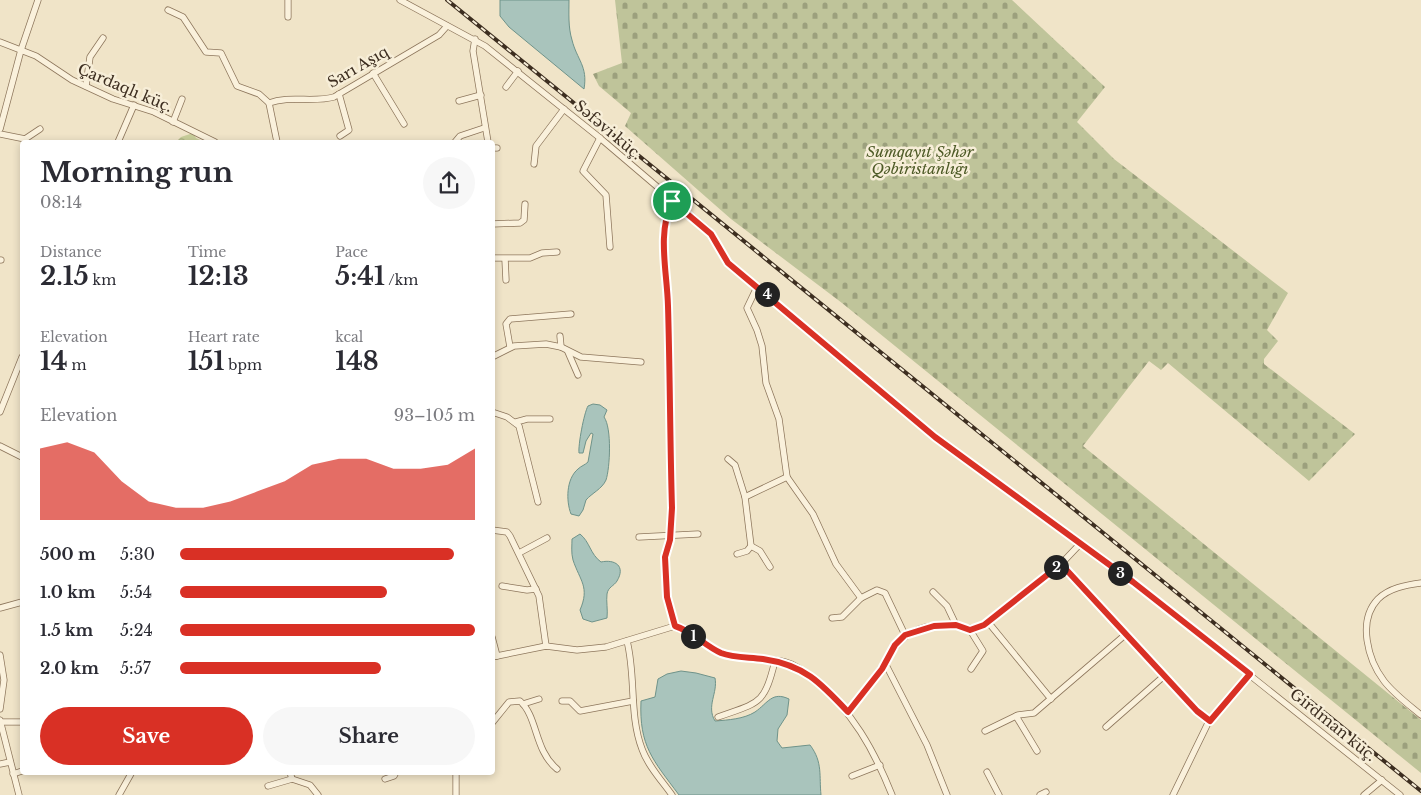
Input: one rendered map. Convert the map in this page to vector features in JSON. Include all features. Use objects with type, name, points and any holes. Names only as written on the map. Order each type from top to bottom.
[{"type":"street","points":[[0,129],[21,50],[38,0]]},
{"type":"street","points":[[288,0],[288,18]]},
{"type":"street","name":"Səfəvi küç.","points":[[400,0],[475,39],[518,70],[708,230],[724,258],[811,335],[935,437],[1080,544],[1250,674]]},
{"type":"street","points":[[168,10],[183,17],[206,52],[221,53],[237,86],[259,94],[269,103],[276,140]]},
{"type":"street","name":"Sarı Aşıq","points":[[269,103],[282,100],[320,100],[339,94],[439,35],[447,26]]},
{"type":"street","points":[[86,86],[90,57],[103,38]]},
{"type":"street","points":[[475,39],[473,51],[487,140]]},
{"type":"street","name":"Çardaqlı küç.","points":[[0,42],[36,56],[72,80],[113,99],[134,105],[211,140]]},
{"type":"street","points":[[506,87],[518,70]]},
{"type":"street","points":[[373,73],[404,124]]},
{"type":"street","points":[[339,94],[349,130],[340,136]]},
{"type":"street","points":[[459,101],[481,96]]},
{"type":"street","points":[[173,122],[182,99]]},
{"type":"street","points":[[119,140],[134,105]]},
{"type":"street","points":[[534,164],[536,146],[564,109]]},
{"type":"street","points":[[457,140],[460,136],[484,128]]},
{"type":"street","points":[[0,134],[25,139],[40,129]]},
{"type":"street","points":[[600,138],[583,171],[606,195],[610,247]]},
{"type":"street","points":[[672,201],[662,241],[668,290],[672,508],[671,536],[665,557],[667,597],[675,626]]},
{"type":"street","points":[[495,224],[524,220],[525,204]]},
{"type":"street","points":[[495,258],[530,258],[542,253],[557,252]]},
{"type":"street","points":[[505,259],[506,280]]},
{"type":"street","points":[[757,287],[747,308],[757,330],[766,383],[779,419],[787,477],[813,514],[836,564],[861,598]]},
{"type":"street","points":[[510,347],[506,324],[510,319],[571,314]]},
{"type":"street","points":[[560,336],[560,347]]},
{"type":"street","points":[[495,355],[510,347],[546,344],[560,347],[581,357],[641,362]]},
{"type":"street","points":[[568,352],[578,375]]},
{"type":"street","points":[[0,412],[20,362]]},
{"type":"street","points":[[495,413],[516,422],[527,419],[550,419]]},
{"type":"street","points":[[516,422],[522,434],[538,502]]},
{"type":"street","points":[[0,446],[20,456]]},
{"type":"street","points":[[728,459],[735,465],[745,497],[752,546],[760,551],[770,567]]},
{"type":"street","points":[[745,497],[787,477]]},
{"type":"street","points":[[495,530],[507,532],[536,589],[546,646]]},
{"type":"street","points":[[639,537],[698,534]]},
{"type":"street","points":[[519,553],[547,538]]},
{"type":"street","points":[[970,630],[988,622],[1061,564],[1080,544]]},
{"type":"street","points":[[737,554],[752,546]]},
{"type":"street","points":[[1061,564],[1197,711],[1210,721]]},
{"type":"street","points":[[1421,583],[1397,588],[1379,599],[1371,609],[1366,630],[1370,655],[1379,674],[1391,689],[1421,715]]},
{"type":"street","points":[[502,586],[527,590],[536,589]]},
{"type":"street","points":[[832,618],[842,617],[861,598],[877,590],[885,593],[905,635]]},
{"type":"street","points":[[932,592],[947,606],[956,625]]},
{"type":"street","points":[[0,608],[20,603]]},
{"type":"street","points":[[988,622],[1051,699]]},
{"type":"street","points":[[848,712],[885,663],[895,645],[905,635],[934,626],[956,625],[970,630],[983,651],[971,669]]},
{"type":"street","points":[[495,657],[546,646],[589,650],[627,641],[675,626],[684,628],[704,644],[722,653],[775,661],[798,667],[832,695],[848,712],[880,765],[892,795]]},
{"type":"street","points":[[985,731],[1016,716],[1034,713],[1125,635]]},
{"type":"street","points":[[627,641],[631,660],[633,701],[642,750],[672,795]]},
{"type":"street","points":[[0,655],[2,680],[0,709]]},
{"type":"street","points":[[718,717],[747,706],[765,694],[775,661]]},
{"type":"street","points":[[885,663],[927,745],[947,795]]},
{"type":"street","points":[[1173,795],[1210,721],[1250,674]]},
{"type":"street","name":"Girdman küç.","points":[[1250,674],[1400,795]]},
{"type":"street","points":[[1106,727],[1164,676]]},
{"type":"street","points":[[523,704],[539,699]]},
{"type":"street","points":[[495,719],[509,702],[516,700],[523,704],[544,754],[557,769]]},
{"type":"street","points":[[562,702],[570,702],[580,710],[584,710],[633,701]]},
{"type":"street","points":[[1016,716],[1037,751]]},
{"type":"street","points":[[19,795],[0,721],[20,722]]},
{"type":"street","points":[[0,764],[10,762]]},
{"type":"street","points":[[852,776],[880,765]]},
{"type":"street","points":[[13,774],[20,772]]},
{"type":"street","points":[[987,772],[999,795]]},
{"type":"street","points":[[119,795],[130,775]]},
{"type":"street","points":[[385,779],[394,775]]},
{"type":"street","points":[[456,775],[456,795]]},
{"type":"street","points":[[268,786],[291,776],[310,786],[318,795]]},
{"type":"street","points":[[1364,795],[1382,780]]},
{"type":"green space","name":"Sumqayıt Şəhər Qəbiristanlığı","points":[[615,0],[1012,0],[1105,87],[1077,122],[1114,159],[1288,293],[1267,330],[1278,341],[1264,359],[1264,364],[1355,434],[1309,481],[1168,363],[1161,370],[1149,361],[1083,446],[1421,720],[1421,773],[842,303],[731,219],[625,126],[631,113],[599,86],[593,74],[622,63]]},
{"type":"green space","points":[[193,133],[200,140],[178,140]]},
{"type":"water","points":[[500,0],[569,0],[570,30],[574,47],[585,74],[584,89],[509,27],[500,16]]},
{"type":"water","points":[[593,404],[600,405],[607,410],[604,417],[607,422],[610,448],[608,467],[606,480],[586,500],[579,516],[571,514],[568,503],[568,490],[574,473],[588,462],[593,434],[591,433],[586,441],[583,453],[579,453],[579,443],[586,410],[588,406]]},
{"type":"water","points":[[580,534],[597,559],[601,562],[615,563],[620,568],[617,581],[608,592],[607,618],[592,622],[583,619],[580,610],[584,590],[572,555],[572,539]]},
{"type":"water","points":[[681,671],[715,678],[712,710],[715,721],[736,719],[751,714],[774,697],[778,696],[789,699],[787,715],[778,729],[777,741],[782,748],[810,745],[819,763],[821,795],[679,795],[649,752],[642,730],[641,701],[655,697],[658,679],[667,674]]},
{"type":"railway","points":[[447,0],[1421,791]]},
{"type":"route","points":[[672,201],[708,230],[728,263],[777,302],[811,335],[935,437],[1133,582],[1209,644],[1250,674],[1217,710],[1210,721],[1197,711],[1061,564],[984,625],[970,630],[956,625],[934,626],[905,635],[895,645],[882,669],[848,712],[832,695],[798,667],[784,662],[722,653],[704,644],[684,628],[675,626],[667,597],[665,557],[672,526],[672,508],[668,290],[662,241],[672,201]]}]
